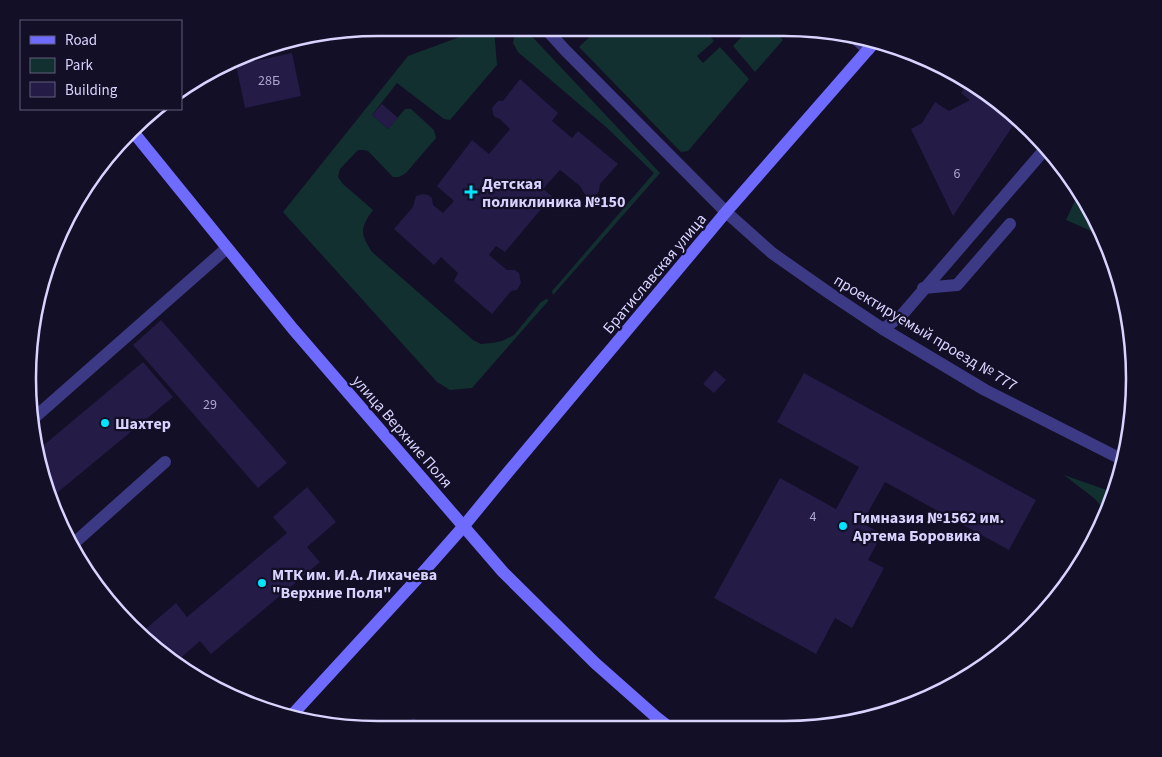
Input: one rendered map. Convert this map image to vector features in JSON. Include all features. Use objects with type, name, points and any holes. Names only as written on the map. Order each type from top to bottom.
[{"type":"main road","name":"Братиславская улица","points":[[297,711],[463,527],[726,212],[870,48]]},
{"type":"main road","name":"улица Верхние Поля","points":[[136,136],[293,329],[503,572],[595,663],[661,721]]},
{"type":"street","name":"проектируемый проезд № 777","points":[[553,36],[726,212],[772,253],[883,329],[985,390],[1116,457]]},
{"type":"street","points":[[883,329],[901,316],[923,288],[1041,153]]},
{"type":"street","points":[[923,288],[957,285],[1010,224]]},
{"type":"street","points":[[38,414],[227,248]]},
{"type":"street","points":[[77,540],[165,462]]},
{"type":"green space","points":[[462,36],[495,36],[497,65],[450,120],[444,119],[397,83],[372,115],[388,129],[405,109],[411,109],[434,130],[436,138],[406,173],[399,177],[393,177],[368,151],[363,150],[358,150],[340,169],[338,177],[343,184],[373,210],[364,226],[365,240],[372,252],[473,340],[481,344],[502,341],[514,335],[541,302],[546,299],[549,300],[472,388],[450,390],[437,382],[283,212],[408,56]]},
{"type":"green space","points":[[514,36],[532,36],[660,173],[553,295],[552,291],[654,173],[606,127],[518,52],[513,43]]},
{"type":"green space","points":[[591,36],[710,36],[714,41],[697,56],[703,63],[720,47],[749,79],[688,151],[681,152],[579,47]]},
{"type":"green space","points":[[742,36],[779,36],[783,40],[755,72],[733,46]]},
{"type":"green space","points":[[1075,200],[1092,231],[1066,220]]},
{"type":"green space","points":[[1064,475],[1107,490],[1101,506],[1095,499]]},
{"type":"building","points":[[292,53],[301,96],[245,108],[237,67],[246,63]]},
{"type":"building","points":[[520,79],[558,113],[552,121],[572,138],[578,131],[618,164],[600,184],[597,194],[593,196],[586,196],[580,186],[560,170],[543,189],[552,196],[505,252],[496,246],[489,255],[507,270],[515,270],[519,273],[521,283],[517,290],[511,291],[492,314],[454,281],[458,273],[441,257],[434,265],[394,229],[413,207],[416,196],[428,195],[432,198],[433,205],[443,213],[454,201],[437,186],[472,140],[489,154],[510,129],[500,119],[495,117],[492,108],[498,101],[503,101]]},
{"type":"building","points":[[964,88],[1013,125],[953,216],[911,129],[922,123],[935,102],[949,111],[970,100],[961,93]]},
{"type":"building","points":[[382,104],[398,118],[388,129],[372,115]]},
{"type":"building","points":[[161,320],[287,463],[258,488],[133,345]]},
{"type":"building","name":"Шахтер","points":[[143,362],[173,397],[56,494],[43,446]]},
{"type":"building","points":[[715,370],[726,380],[714,393],[703,384]]},
{"type":"building","points":[[804,373],[1036,500],[1009,550],[885,482],[862,523],[882,534],[868,560],[884,568],[852,628],[835,618],[816,654],[714,598],[780,478],[836,509],[859,467],[777,422]]},
{"type":"building","name":"МТК им. И.А. Лихачева \"Верхние Поля\"","points":[[307,487],[336,522],[307,547],[320,562],[211,654],[200,641],[181,658],[145,629],[176,603],[187,617],[287,533],[273,517]]},
{"type":"place","name":"Детская поликлиника №150","points":[[471,192]]},
{"type":"place","name":"Шахтер","points":[[105,423]]},
{"type":"place","name":"Гимназия №1562 им. Артема Боровика","points":[[843,526]]},
{"type":"place","name":"МТК им. И.А. Лихачева \"Верхние Поля\"","points":[[262,583]]}]
